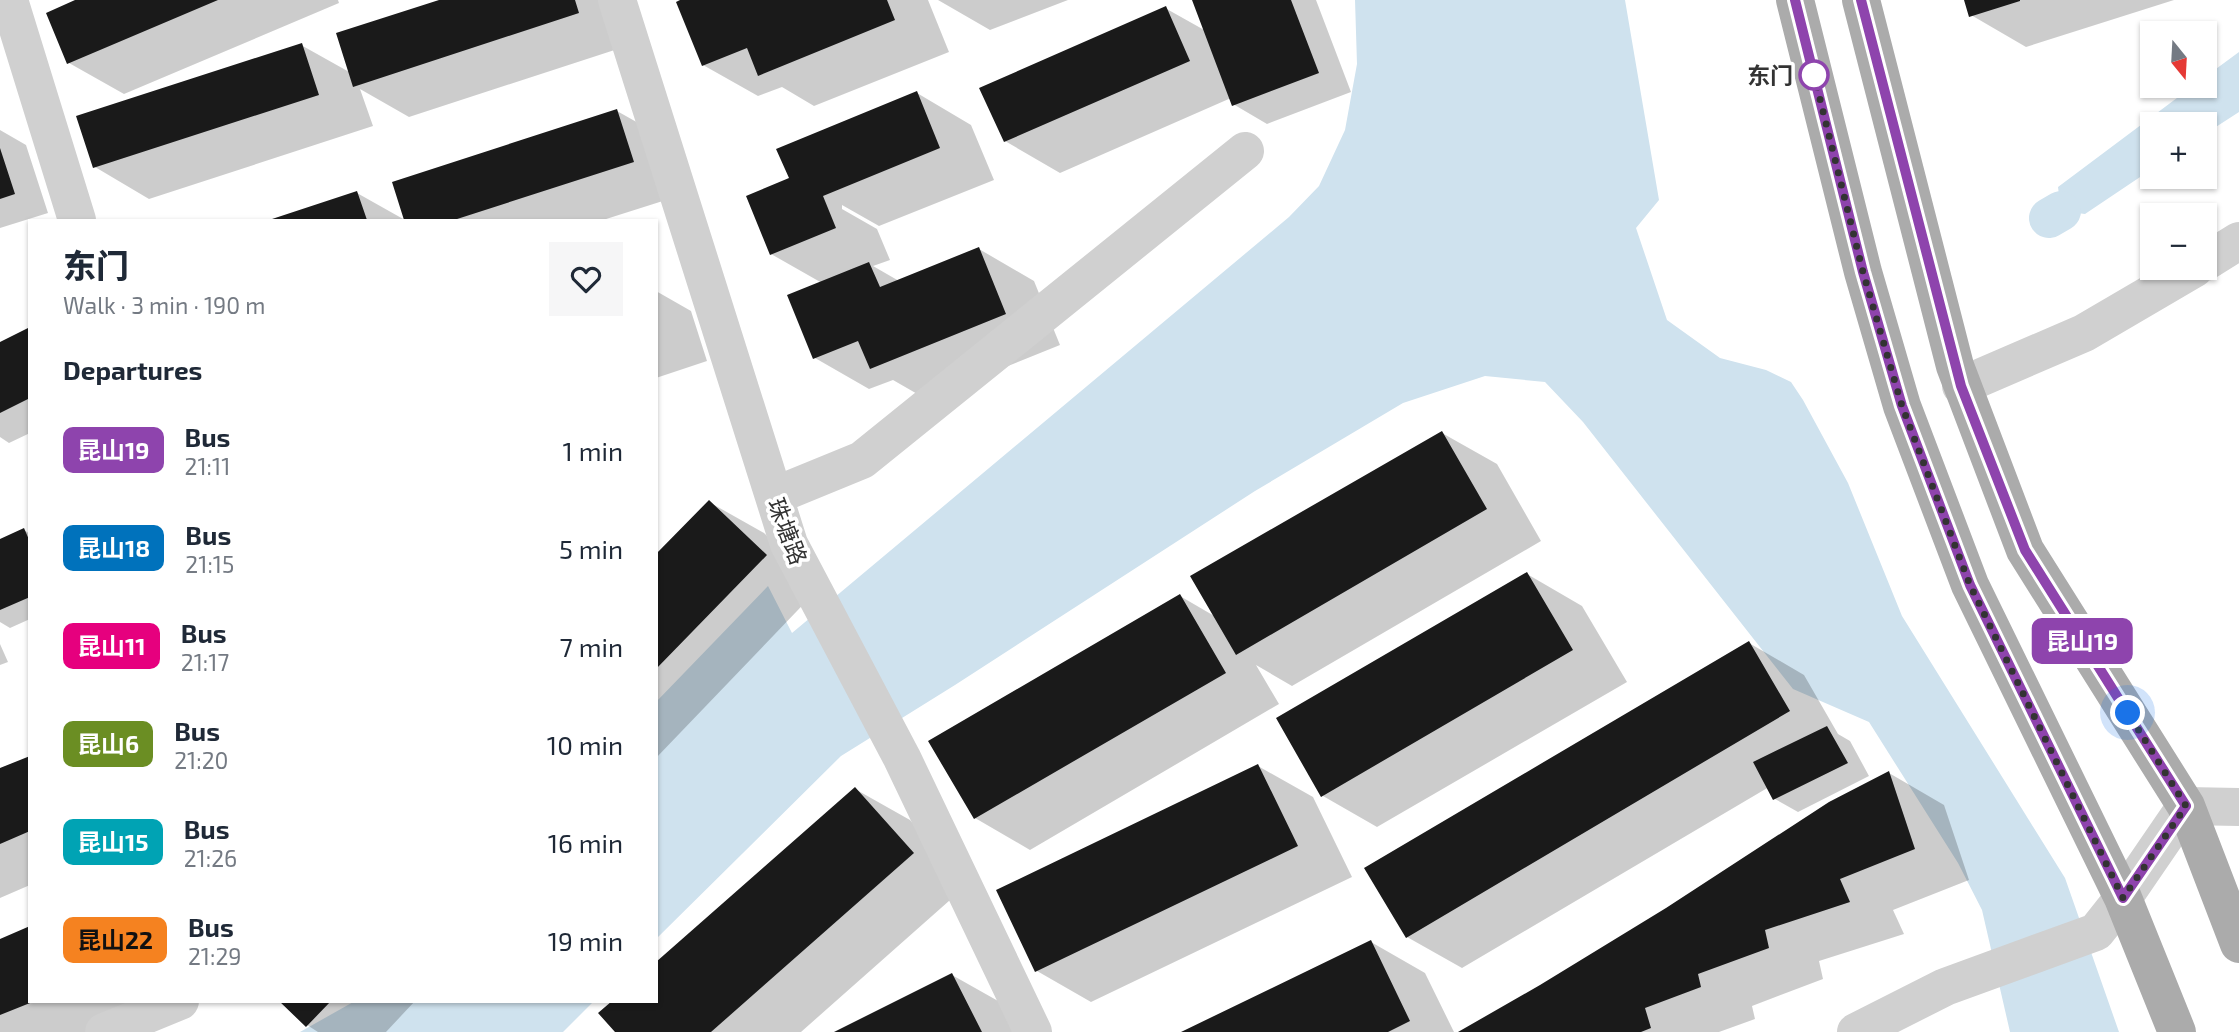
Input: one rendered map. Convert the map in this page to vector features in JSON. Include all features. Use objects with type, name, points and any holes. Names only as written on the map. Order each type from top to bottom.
[{"type":"main road","points":[[1795,0],[1863,272],[1902,406],[1970,585],[2123,898],[2177,1032]]},
{"type":"main road","points":[[1861,0],[1958,376],[2025,550],[2186,806],[2239,944]]},
{"type":"street","points":[[9,0],[77,219]]},
{"type":"street","name":"珠塘路","points":[[617,0],[789,544],[902,758],[1032,1032]]},
{"type":"street","points":[[774,496],[863,460],[1245,150]]},
{"type":"street","points":[[2217,255],[2239,242]]},
{"type":"street","points":[[1958,376],[2084,333],[2174,280]]},
{"type":"street","points":[[1856,1032],[1945,987],[2096,932],[2123,898],[2186,806],[2239,807]]},
{"type":"street","points":[[104,1032],[175,1003]]},
{"type":"water","points":[[1355,0],[1625,0],[1659,200],[1636,228],[1667,320],[1720,358],[1766,370],[1791,382],[1803,400],[1848,483],[1902,616],[2065,878],[2119,1032],[2010,1032],[1982,910],[1958,863],[1869,722],[1793,689],[1583,422],[1545,382],[1485,376],[1403,403],[1255,491],[841,756],[658,937],[658,700],[768,586],[792,633],[1289,217],[1319,186],[1345,130],[1357,64]]},
{"type":"water","points":[[2239,52],[2239,112],[2217,126],[2217,112],[2158,112],[2177,98],[2217,98],[2217,68]]},
{"type":"water","points":[[2140,126],[2140,177],[2085,214],[2061,211],[2058,187]]},
{"type":"water","points":[[351,1003],[592,1003],[563,1032],[300,1032]]},
{"type":"building","points":[[75,0],[218,0],[67,64],[46,13]]},
{"type":"building","points":[[439,0],[575,0],[579,13],[353,87],[336,33]]},
{"type":"building","points":[[887,0],[895,20],[758,76],[747,48],[702,66],[676,2]]},
{"type":"building","points":[[1192,0],[1291,0],[1319,73],[1232,106]]},
{"type":"building","points":[[1964,0],[2020,0],[2020,1],[1969,17]]},
{"type":"building","points":[[1166,6],[1190,61],[1004,142],[979,88]]},
{"type":"building","points":[[302,43],[319,95],[93,168],[76,116]]},
{"type":"building","points":[[917,91],[940,148],[823,196],[836,228],[770,255],[746,196],[789,178],[776,149]]},
{"type":"building","points":[[617,109],[634,162],[457,219],[404,219],[392,182]]},
{"type":"building","points":[[0,148],[15,194],[0,199]]},
{"type":"building","points":[[357,191],[367,219],[272,219]]},
{"type":"building","points":[[979,247],[1006,314],[870,369],[858,341],[813,359],[787,295],[869,262],[880,287]]},
{"type":"building","points":[[28,328],[28,399],[0,413],[0,342]]},
{"type":"building","points":[[1442,431],[1487,509],[1236,655],[1190,576]]},
{"type":"building","points":[[709,500],[767,555],[658,667],[658,552]]},
{"type":"building","points":[[24,528],[28,537],[28,598],[0,610],[0,539]]},
{"type":"building","points":[[1527,572],[1573,650],[1321,797],[1276,718]]},
{"type":"building","points":[[1180,594],[1226,673],[974,819],[928,741]]},
{"type":"building","points":[[1749,641],[1790,711],[1406,938],[1364,868]]},
{"type":"building","points":[[1827,726],[1848,763],[1773,800],[1753,762]]},
{"type":"building","points":[[28,757],[28,832],[0,844],[0,768]]},
{"type":"building","points":[[1258,764],[1298,846],[1035,972],[996,890]]},
{"type":"building","points":[[1889,771],[1915,849],[1840,879],[1850,902],[1765,930],[1769,948],[1698,974],[1701,987],[1645,1008],[1651,1028],[1641,1032],[1458,1032],[1666,908],[1829,802]]},
{"type":"building","points":[[855,787],[914,853],[711,1032],[615,1032],[598,1013],[610,1003],[658,1003],[658,960]]},
{"type":"building","points":[[28,927],[30,1003],[0,1015],[0,939]]},
{"type":"building","points":[[1371,940],[1410,1021],[1388,1032],[1181,1032]]},
{"type":"building","points":[[952,973],[982,1032],[834,1032]]},
{"type":"building","points":[[281,1003],[329,1003],[306,1027]]},
{"type":"waterway","points":[[2049,218],[2061,211]]},
{"type":"bus line","name":"昆山19","points":[[1795,0],[1863,272],[1902,406],[1970,585],[2123,898],[2186,806],[2025,550],[1955,366],[1861,0]]},
{"type":"place","name":"东门","points":[[1814,75]]},
{"type":"route","points":[[1814,75],[1863,272],[1902,406],[1970,585],[2123,898],[2186,806],[2128,713]]}]
